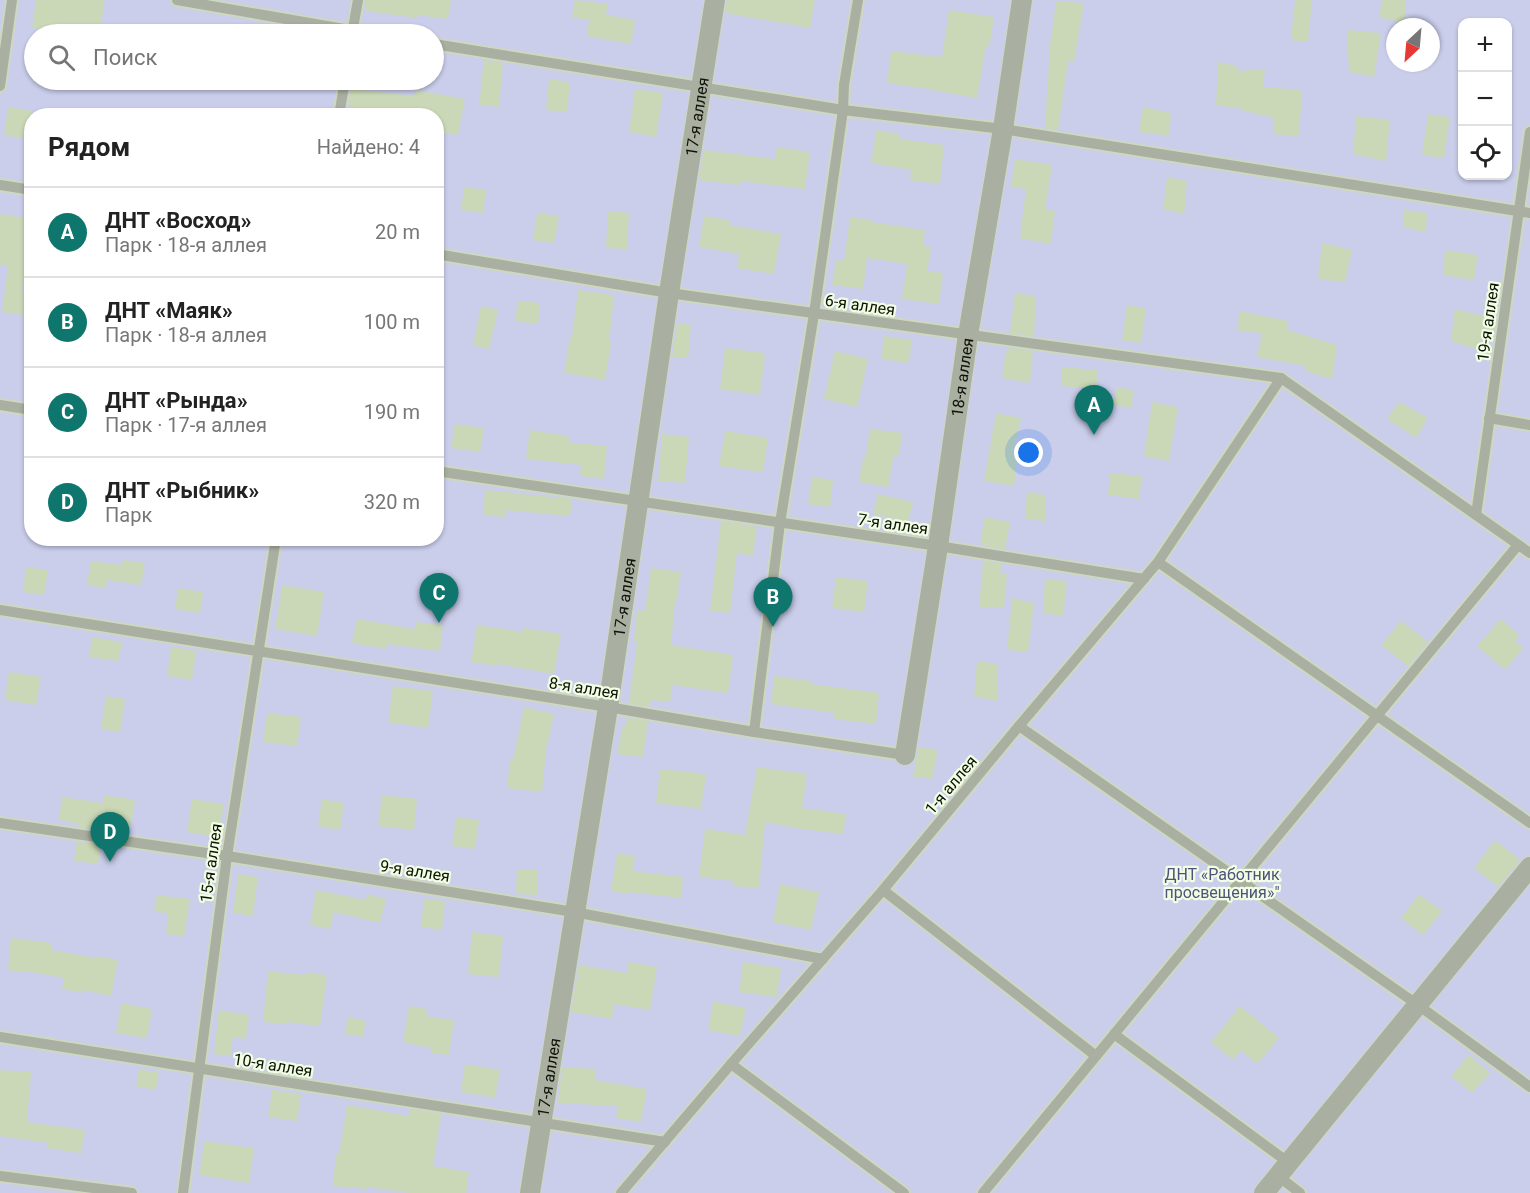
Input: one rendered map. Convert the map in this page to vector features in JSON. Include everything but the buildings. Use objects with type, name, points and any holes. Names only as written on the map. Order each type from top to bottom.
[{"type":"street","name":"17-я аллея","points":[[530,1193],[608,707],[715,0]]},
{"type":"street","name":"18-я аллея","points":[[905,755],[968,336],[1022,0]]},
{"type":"street","points":[[1264,1193],[1530,867]]},
{"type":"lane","points":[[0,86],[12,0]]},
{"type":"lane","points":[[177,0],[304,24]]},
{"type":"lane","points":[[354,24],[358,0]]},
{"type":"lane","points":[[754,732],[780,523],[814,314],[843,110],[844,85],[858,0]]},
{"type":"lane","points":[[444,46],[843,110],[1003,129],[1524,212]]},
{"type":"lane","points":[[340,108],[343,90]]},
{"type":"lane","name":"19-я аллея","points":[[1476,515],[1489,418],[1524,212],[1530,132]]},
{"type":"lane","points":[[0,184],[24,188]]},
{"type":"lane","name":"6-я аллея","points":[[444,255],[669,293],[1281,378]]},
{"type":"lane","points":[[1281,378],[1530,554]]},
{"type":"lane","name":"1-я аллея","points":[[621,1193],[883,890],[1158,562],[1281,378]]},
{"type":"lane","points":[[0,405],[24,409]]},
{"type":"lane","points":[[1489,418],[1530,425]]},
{"type":"lane","name":"7-я аллея","points":[[444,472],[1144,579]]},
{"type":"lane","points":[[983,1193],[1518,545]]},
{"type":"lane","name":"15-я аллея","points":[[183,1193],[227,856],[275,546]]},
{"type":"lane","points":[[1158,562],[1530,823]]},
{"type":"lane","name":"8-я аллея","points":[[0,610],[905,755]]},
{"type":"lane","points":[[1019,726],[1418,1005],[1530,1088]]},
{"type":"lane","name":"9-я аллея","points":[[0,823],[227,856],[574,912],[823,958]]},
{"type":"lane","points":[[883,890],[1096,1056]]},
{"type":"lane","points":[[1114,1034],[1283,1170],[1300,1193]]},
{"type":"lane","name":"10-я аллея","points":[[0,1037],[664,1142]]},
{"type":"lane","points":[[731,1064],[904,1193]]},
{"type":"lane","points":[[0,1176],[77,1190],[132,1193]]},
{"type":"green space","name":"ДНТ «Работник просвещения»\"","points":[[0,0],[1530,0],[1530,1193],[0,1193]]},
{"type":"place","name":"ДНТ «Восход»","points":[[1094,435]]},
{"type":"place","name":"ДНТ «Рында»","points":[[439,623]]},
{"type":"place","name":"ДНТ «Маяк»","points":[[773,627]]},
{"type":"place","name":"ДНТ «Рыбник»","points":[[110,862]]}]
